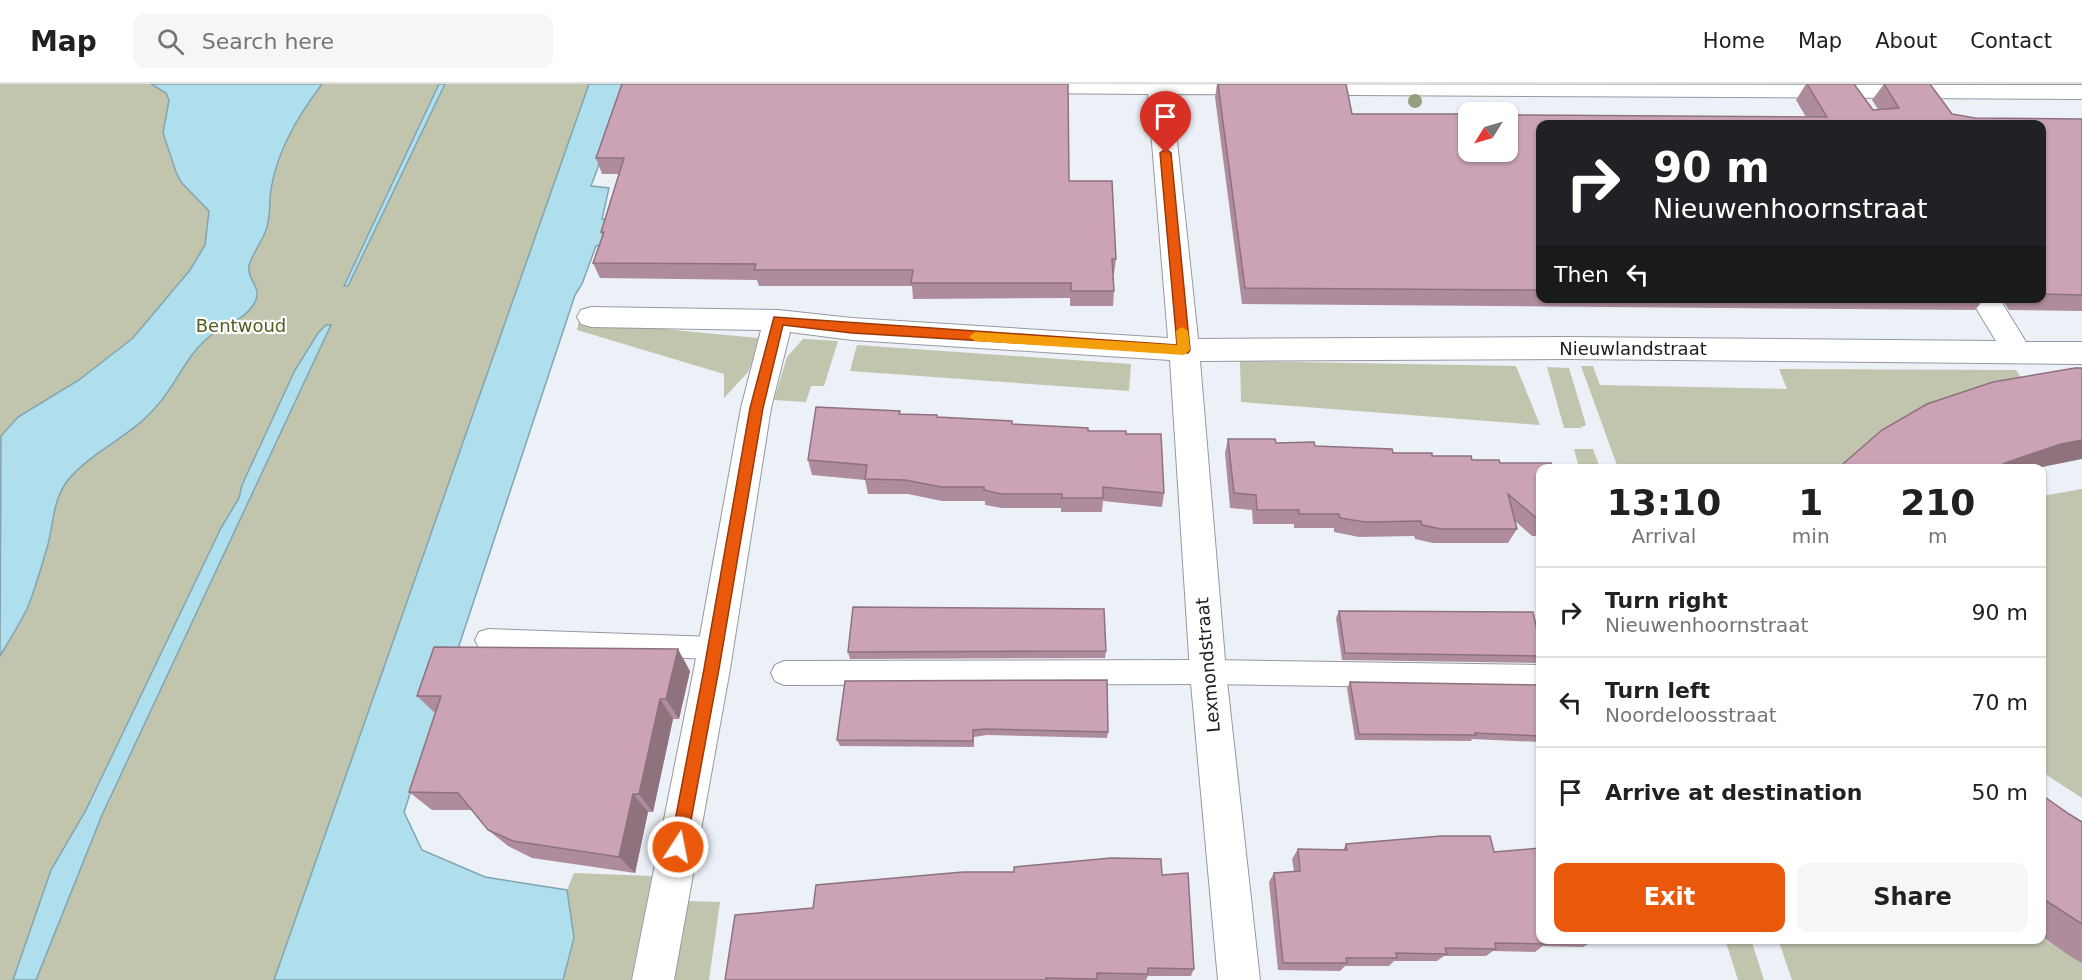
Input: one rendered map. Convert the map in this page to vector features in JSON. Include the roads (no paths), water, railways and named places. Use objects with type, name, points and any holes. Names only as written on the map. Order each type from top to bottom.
[{"type":"street","points":[[997,85],[1849,87],[2082,92]]},
{"type":"street","name":"Lexmondstraat","points":[[1159,85],[1184,350],[1208,672],[1239,980]]},
{"type":"street","points":[[1849,87],[1868,116]]},
{"type":"street","points":[[1987,303],[2017,352]]},
{"type":"street","name":"Nieuwlandstraat","points":[[591,317],[778,320],[852,329],[1184,350],[1579,348],[2082,352]]},
{"type":"street","points":[[653,980],[712,669],[756,408],[778,320]]},
{"type":"lane","points":[[488,640],[714,648]]},
{"type":"lane","points":[[784,674],[1208,672],[1536,677]]},
{"type":"water","points":[[151,84],[322,84],[297,121],[274,174],[268,225],[249,266],[257,293],[254,304],[239,319],[201,344],[169,390],[145,418],[88,461],[68,480],[56,504],[47,548],[30,602],[0,656],[1,436],[18,417],[79,380],[133,338],[190,270],[205,245],[209,211],[181,182],[176,172],[163,133],[169,100],[166,93]]},
{"type":"water","points":[[439,84],[445,84],[348,286],[344,286]]},
{"type":"water","points":[[589,84],[629,84],[591,186],[609,188],[602,219],[609,220],[602,245],[596,246],[582,284],[575,295],[404,812],[422,850],[485,877],[567,890],[574,938],[563,980],[274,980]]},
{"type":"water","points":[[326,325],[331,325],[102,815],[36,980],[13,980],[51,870],[86,810],[221,528],[239,498],[242,485],[295,370],[318,333]]},
{"type":"park label","name":"Bentwoud","points":[[241,326]]}]
